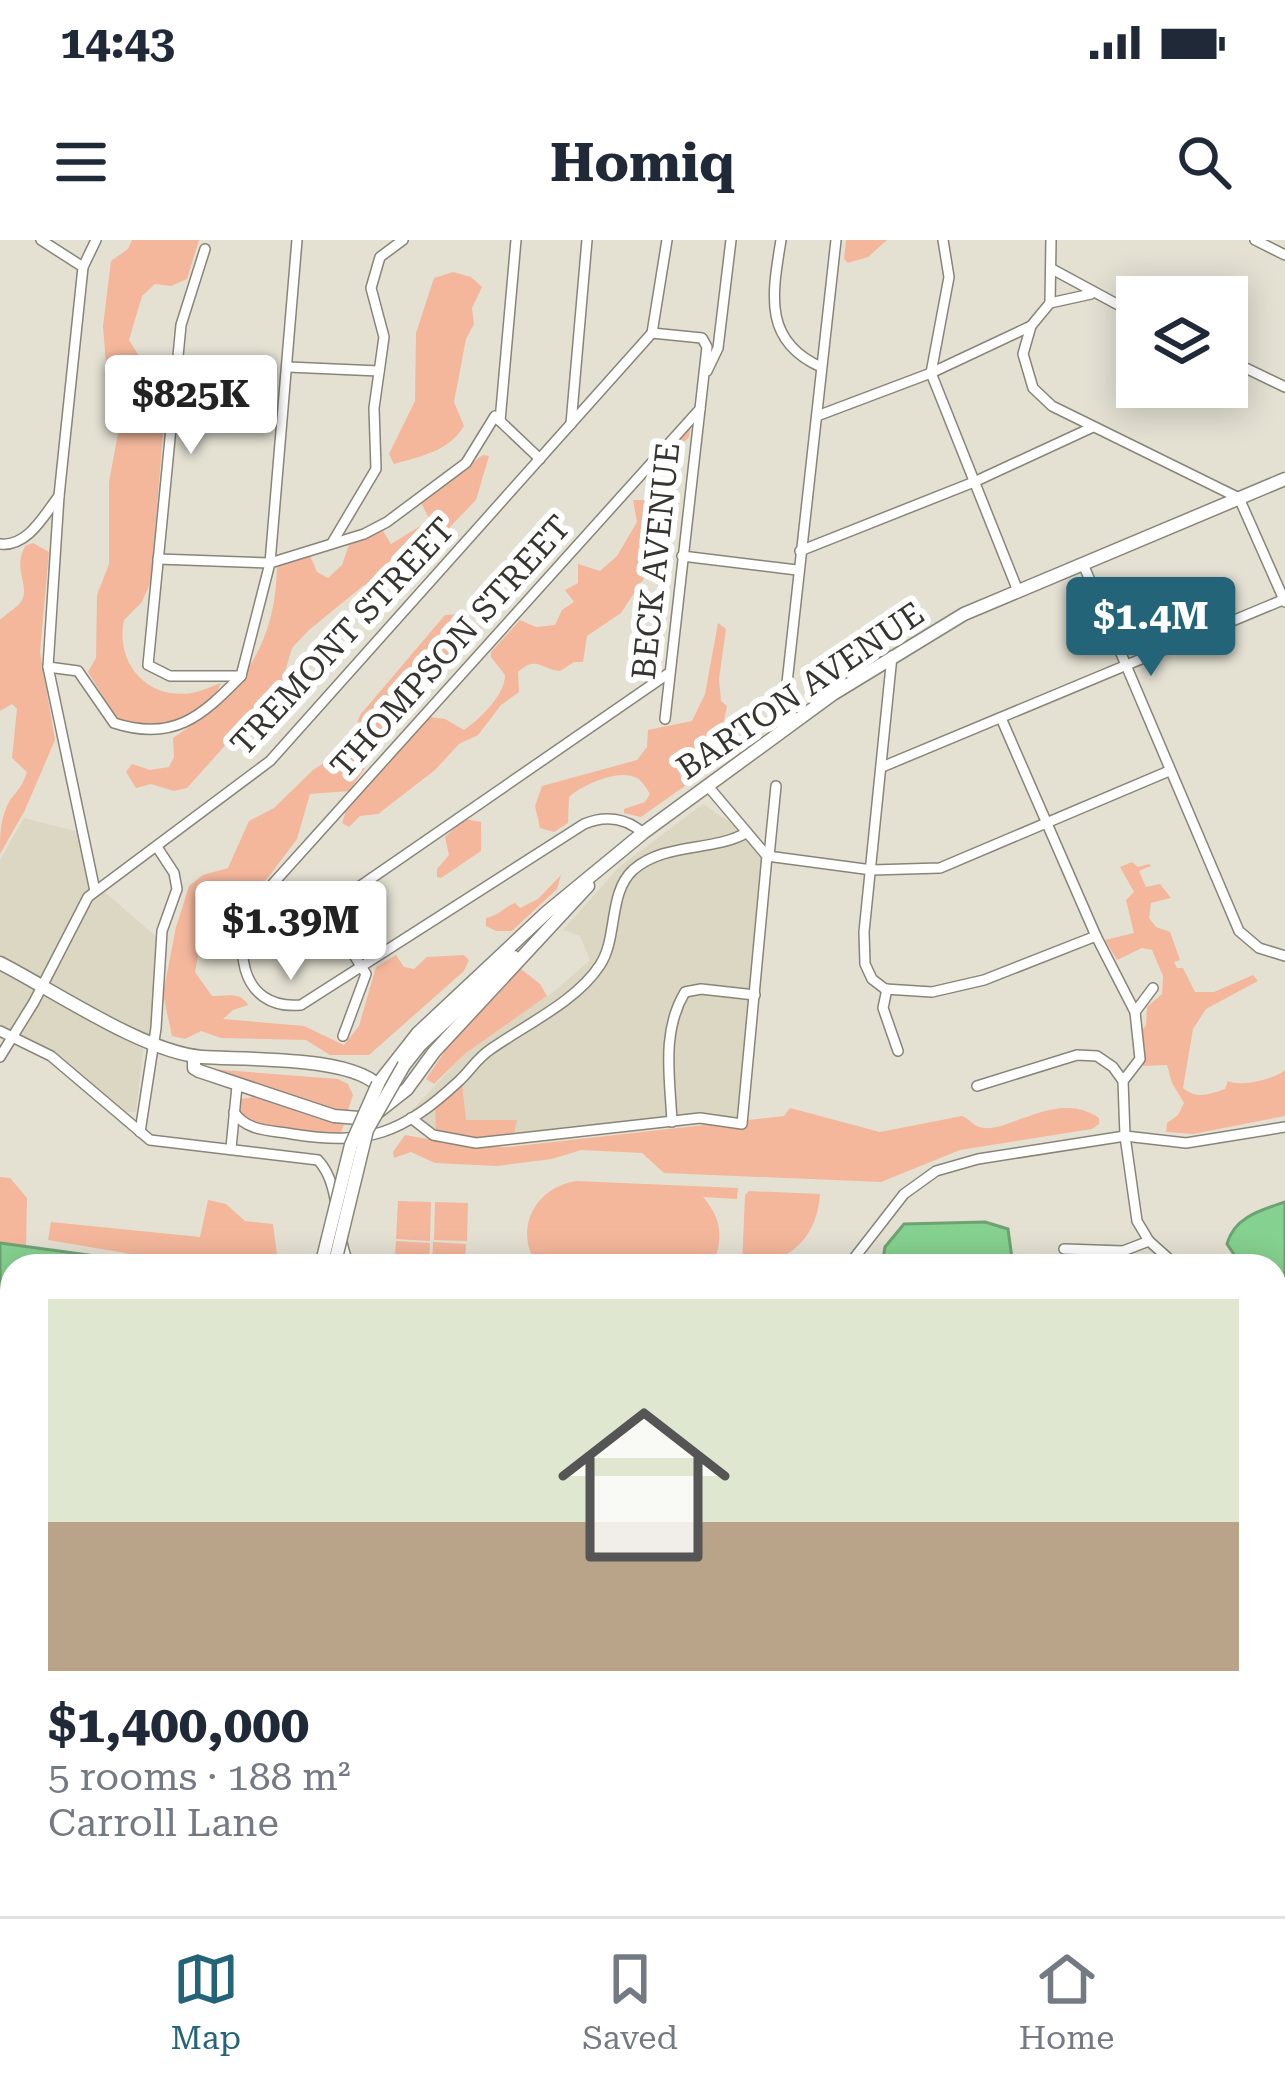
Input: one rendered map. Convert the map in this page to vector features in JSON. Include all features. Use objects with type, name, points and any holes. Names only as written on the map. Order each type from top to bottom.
[{"type":"main road","name":"BARTON AVENUE","points":[[376,1088],[411,1040],[482,972],[643,833],[782,728],[936,628],[1285,479]]},
{"type":"main road","name":"BARTON AVENUE","points":[[376,1088],[622,851]]},
{"type":"main road","points":[[194,1056],[199,1071],[334,1116],[359,1118],[379,1111],[407,1089],[434,1052],[592,882]]},
{"type":"main road","points":[[0,963],[154,1043],[194,1056],[340,1068],[376,1088]]},
{"type":"main road","points":[[324,1254],[351,1144],[376,1088]]},
{"type":"main road","points":[[337,1254],[376,1088]]},
{"type":"street","points":[[41,240],[83,267]]},
{"type":"street","points":[[94,891],[48,667],[59,496],[83,267],[96,240]]},
{"type":"street","points":[[48,667],[78,670],[114,723],[153,732],[195,718],[242,676],[270,563],[297,240]]},
{"type":"street","points":[[332,543],[376,469],[374,408],[384,337],[371,288],[380,257],[403,240]]},
{"type":"street","points":[[500,421],[516,240]]},
{"type":"street","points":[[572,424],[586,240]]},
{"type":"street","points":[[704,376],[718,347],[731,240]]},
{"type":"street","points":[[781,240],[776,301],[784,342],[821,367]]},
{"type":"street","points":[[782,728],[836,240]]},
{"type":"street","points":[[943,240],[949,278],[931,374],[1018,591]]},
{"type":"street","points":[[882,767],[1285,600],[1239,498],[1052,406],[1033,388],[1023,354],[1031,326],[1050,303],[1051,240]]},
{"type":"street","points":[[1255,240],[1285,255]]},
{"type":"street","points":[[662,243],[652,333],[703,338],[707,347],[704,376]]},
{"type":"street","points":[[205,249],[181,325],[148,665],[170,676],[242,676]]},
{"type":"street","points":[[1052,269],[1116,305]]},
{"type":"street","points":[[1050,303],[1094,294]]},
{"type":"street","points":[[817,416],[931,374],[1031,326]]},
{"type":"street","name":"TREMONT STREET","points":[[14,1038],[81,906],[94,891],[270,761],[652,333]]},
{"type":"street","points":[[288,367],[379,371]]},
{"type":"street","points":[[1248,369],[1285,387]]},
{"type":"street","name":"BECK AVENUE","points":[[665,719],[704,376]]},
{"type":"street","name":"THOMPSON STREET","points":[[248,923],[260,898],[700,409]]},
{"type":"street","points":[[158,559],[270,563],[387,522],[466,463],[495,416],[540,459]]},
{"type":"street","points":[[800,550],[974,482],[1094,427]]},
{"type":"street","points":[[0,544],[24,540],[59,496]]},
{"type":"street","points":[[682,556],[797,570]]},
{"type":"street","points":[[1083,564],[1239,931],[1259,948],[1285,956]]},
{"type":"street","points":[[892,656],[864,932],[865,964],[872,979],[887,989],[947,992],[1096,936]]},
{"type":"street","points":[[643,833],[619,820],[598,818],[584,824],[301,1005],[279,1005],[263,998],[242,969],[248,923],[303,925],[669,673]]},
{"type":"street","points":[[1001,718],[1096,936],[1135,1012],[1140,1060],[1124,1081],[1125,1136],[1138,1221],[1164,1254]]},
{"type":"street","points":[[707,784],[768,856],[872,870],[940,868],[1169,771]]},
{"type":"street","points":[[411,1118],[433,1135],[476,1143],[700,1118],[742,1124],[776,786]]},
{"type":"street","points":[[235,1112],[248,1126],[364,1139],[411,1118],[460,1081],[470,1064],[589,979],[608,950],[620,893],[634,869],[681,848],[732,841],[746,833]]},
{"type":"street","points":[[140,1132],[154,1043],[162,931],[177,881],[157,847]]},
{"type":"street","points":[[326,910],[366,974],[343,1036]]},
{"type":"street","points":[[1135,1012],[1153,988]]},
{"type":"street","points":[[887,989],[883,1009],[898,1051]]},
{"type":"street","points":[[672,1122],[667,1052],[675,1012],[685,992],[755,995]]},
{"type":"street","points":[[0,1031],[51,1056],[140,1132],[160,1143],[318,1160],[328,1173],[345,1254]]},
{"type":"street","points":[[0,1057],[14,1038]]},
{"type":"street","points":[[0,1071],[14,1038]]},
{"type":"street","points":[[977,1086],[1077,1054],[1097,1055],[1124,1081]]},
{"type":"street","points":[[231,1148],[237,1086]]},
{"type":"street","points":[[857,1254],[904,1194],[936,1171],[979,1159],[1125,1136],[1186,1143],[1285,1127]]},
{"type":"street","points":[[286,1155],[290,1134]]},
{"type":"street","points":[[1064,1250],[1124,1251],[1149,1241]]},
{"type":"shaded area","points":[[132,240],[199,240],[187,279],[171,286],[155,284],[142,296],[129,340],[139,356],[129,392],[131,408],[138,415],[164,422],[151,581],[142,602],[124,620],[124,650],[137,675],[161,690],[192,693],[221,683],[213,697],[190,715],[146,724],[117,720],[88,672],[96,658],[97,595],[109,564],[109,482],[124,401],[107,378],[103,326],[111,261]]},
{"type":"shaded area","points":[[846,240],[887,240],[868,257],[848,263],[844,259]]},
{"type":"shaded area","points":[[453,272],[471,277],[482,287],[472,308],[474,324],[466,339],[454,402],[464,426],[442,447],[394,464],[389,454],[415,401],[416,333],[434,278]]},
{"type":"shaded area","points":[[691,422],[689,437],[663,462],[663,497],[670,509],[651,514],[643,549],[655,558],[654,563],[621,613],[587,636],[583,662],[560,671],[534,664],[524,667],[518,672],[519,692],[501,705],[478,735],[459,744],[435,770],[378,814],[360,816],[349,827],[342,823],[347,808],[430,717],[464,730],[491,706],[505,675],[491,652],[520,620],[536,627],[555,625],[562,610],[574,602],[565,590],[578,583],[578,564],[600,571],[617,556],[637,522],[633,500],[655,500],[653,466]]},
{"type":"shaded area","points":[[483,455],[489,456],[476,500],[423,555],[363,586],[309,630],[292,648],[282,682],[187,788],[174,791],[151,784],[136,788],[126,772],[132,764],[150,770],[169,767],[173,738],[217,704],[249,666],[270,621],[277,565],[310,555],[317,572],[328,578],[342,565],[349,545],[383,531],[391,544],[430,520],[420,501]]},
{"type":"shaded area","points":[[33,543],[49,552],[40,652],[55,740],[0,854],[4,813],[27,772],[12,758],[17,709],[12,704],[0,711],[0,620],[23,598],[20,562],[25,546]]},
{"type":"shaded area","points":[[459,614],[482,628],[478,635],[403,716],[349,791],[310,794],[297,839],[229,922],[201,940],[195,972],[212,996],[237,996],[248,1005],[223,1019],[304,1026],[344,1045],[359,1026],[376,967],[396,955],[404,967],[414,969],[427,957],[464,955],[469,960],[464,971],[369,1055],[330,1055],[306,1040],[221,1038],[201,1031],[185,1039],[172,1036],[163,994],[189,886],[203,875],[228,868],[249,821],[274,808],[313,770],[349,747],[360,715],[445,615]]},
{"type":"shaded area","points":[[718,623],[726,629],[719,679],[721,701],[727,706],[721,735],[726,751],[723,759],[641,817],[624,813],[624,809],[645,802],[650,794],[643,783],[629,775],[611,776],[569,797],[568,823],[554,832],[540,828],[535,806],[542,786],[637,760],[647,747],[648,730],[692,721],[705,694]]},
{"type":"shaded area","points":[[703,804],[746,833],[767,856],[742,1124],[700,1118],[476,1143],[448,1139],[411,1118],[409,1113],[466,1053],[556,990],[590,960],[580,936],[563,930],[619,867]]},
{"type":"shaded area","points":[[24,818],[83,833],[94,890],[100,888],[160,940],[154,1043],[144,1039],[136,1112],[124,1112],[55,1053],[0,1026],[0,860]]},
{"type":"shaded area","points":[[465,819],[481,822],[481,851],[437,877],[437,869],[449,855],[445,837]]},
{"type":"shaded area","points":[[1132,862],[1138,867],[1149,864],[1139,871],[1146,887],[1160,884],[1171,898],[1151,903],[1149,918],[1156,927],[1170,932],[1180,960],[1174,962],[1183,968],[1195,992],[1214,992],[1253,975],[1258,981],[1206,1009],[1193,1029],[1183,1088],[1209,1094],[1225,1089],[1228,1081],[1257,1082],[1285,1070],[1285,1116],[1193,1134],[1166,1132],[1167,1123],[1184,1103],[1167,1065],[1143,1066],[1142,1030],[1147,1007],[1162,994],[1163,976],[1152,950],[1142,948],[1117,960],[1105,940],[1134,933],[1126,900],[1134,892],[1120,867]]},
{"type":"shaded area","points":[[561,875],[557,889],[512,931],[486,926],[486,918],[511,905],[520,908],[538,899]]},
{"type":"shaded area","points":[[521,969],[547,996],[466,1053],[434,1084],[426,1079],[451,1042]]},
{"type":"shaded area","points":[[210,1069],[338,1079],[348,1084],[353,1095],[347,1113],[333,1112]]},
{"type":"shaded area","points":[[462,1082],[466,1120],[517,1120],[514,1133],[473,1138],[436,1132],[435,1107]]},
{"type":"shaded area","points":[[254,1097],[319,1119],[345,1122],[339,1137],[248,1123],[239,1116],[241,1099]]},
{"type":"shaded area","points":[[790,1108],[880,1132],[962,1116],[988,1128],[1065,1108],[1099,1118],[1099,1124],[1092,1129],[960,1150],[881,1182],[664,1173],[642,1153],[581,1150],[497,1166],[435,1163],[411,1152],[394,1158],[393,1152],[405,1135],[474,1147],[508,1147],[784,1116]]},
{"type":"shaded area","points":[[0,1177],[10,1178],[27,1198],[26,1247],[0,1243]]},
{"type":"shaded area","points":[[576,1181],[738,1188],[737,1199],[703,1197],[719,1230],[716,1254],[532,1254],[527,1239],[532,1213],[539,1201],[561,1185]]},
{"type":"shaded area","points":[[749,1191],[820,1194],[813,1225],[787,1254],[743,1254]]},
{"type":"shaded area","points":[[208,1200],[226,1204],[245,1221],[273,1224],[277,1254],[131,1254],[48,1240],[51,1222],[200,1237]]},
{"type":"shaded area","points":[[398,1201],[431,1202],[430,1241],[396,1239]]},
{"type":"shaded area","points":[[435,1202],[468,1203],[467,1241],[434,1240]]},
{"type":"shaded area","points":[[1285,1202],[1285,1254],[1234,1254],[1227,1244],[1236,1227]]},
{"type":"shaded area","points":[[985,1222],[1008,1229],[1011,1254],[884,1254],[904,1224]]},
{"type":"shaded area","points":[[396,1241],[430,1243],[430,1254],[395,1254]]},
{"type":"shaded area","points":[[433,1242],[466,1244],[466,1254],[432,1254]]},
{"type":"shaded area","points":[[0,1243],[81,1254],[0,1254]]}]
